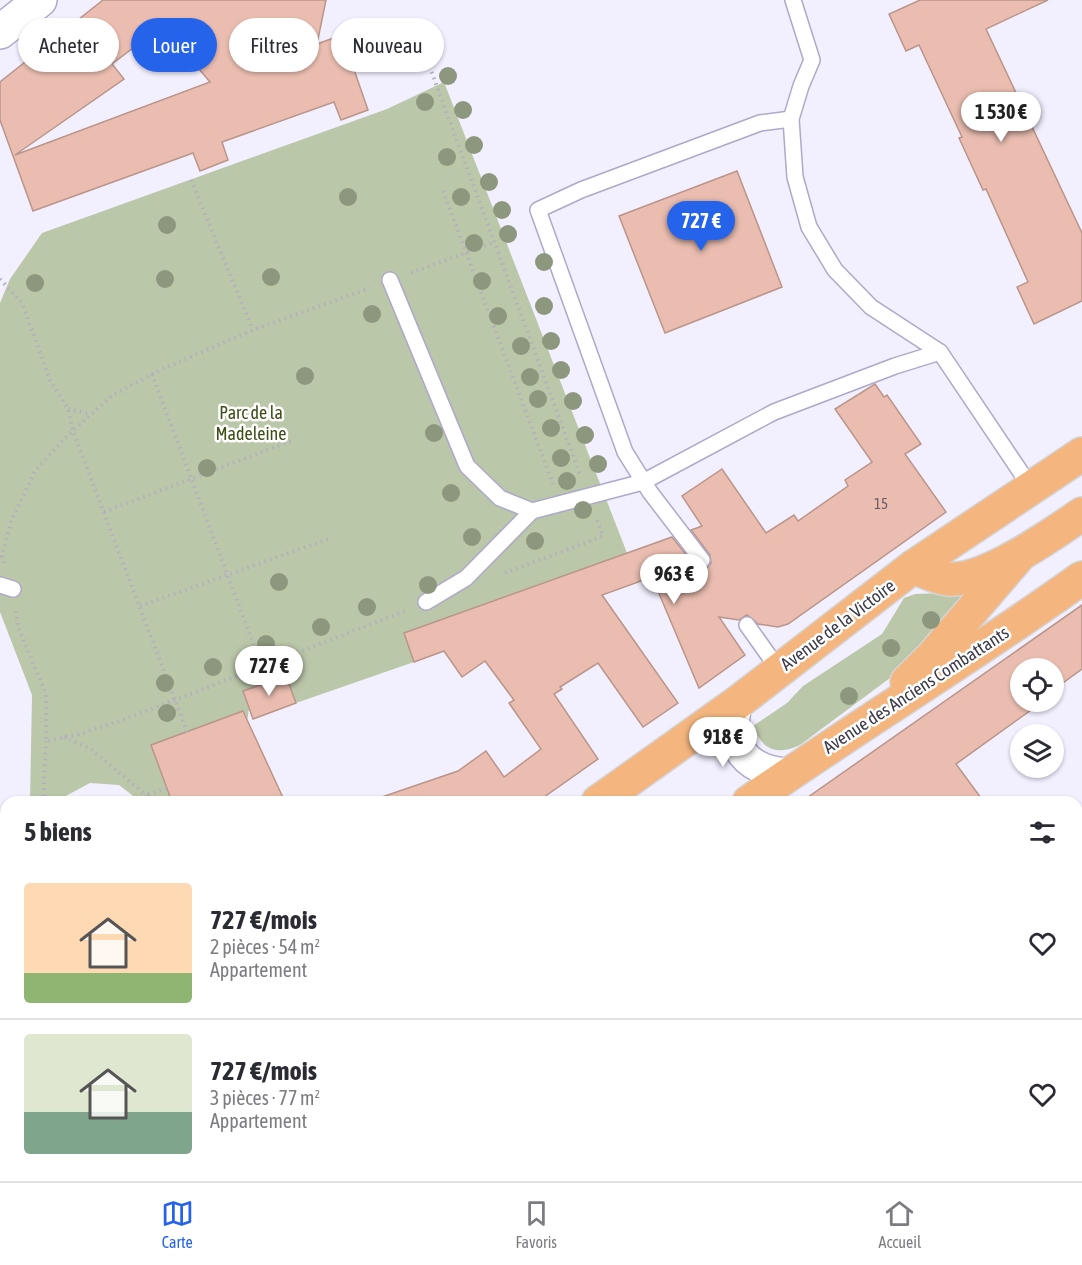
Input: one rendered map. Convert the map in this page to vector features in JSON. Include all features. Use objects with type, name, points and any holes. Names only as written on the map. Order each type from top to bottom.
[{"type":"main road","name":"Avenue de la Victoire","points":[[606,796],[737,702],[913,567],[1082,454]]},
{"type":"main road","points":[[913,567],[948,579],[959,579],[1017,558],[1082,514]]},
{"type":"main road","points":[[873,717],[932,657],[1017,558]]},
{"type":"main road","name":"Avenue des Anciens Combattants","points":[[758,796],[873,717],[939,678],[1082,578]]},
{"type":"street","points":[[0,32],[40,0]]},
{"type":"street","points":[[737,702],[733,734],[741,752],[753,765],[771,773],[790,774]]},
{"type":"lane","points":[[793,0],[812,60],[791,119],[795,177],[809,227],[835,270],[871,307],[940,352],[1032,489]]},
{"type":"lane","points":[[702,560],[643,482],[625,452],[538,210],[581,190],[760,123],[791,119]]},
{"type":"lane","points":[[390,280],[467,466],[500,498],[532,511]]},
{"type":"lane","points":[[426,602],[466,578],[532,511],[643,482],[774,412],[895,366],[940,352]]},
{"type":"lane","points":[[747,625],[779,670]]},
{"type":"path","points":[[432,72],[603,536],[503,573]]},
{"type":"path","points":[[191,180],[253,330]]},
{"type":"path","points":[[443,191],[560,504]]},
{"type":"path","points":[[44,796],[46,694],[18,627],[6,587],[2,556],[11,522],[35,471],[73,431],[113,395],[152,374],[253,330],[495,242]]},
{"type":"path","points":[[0,279],[22,303],[50,380],[68,409],[73,431],[187,732]]},
{"type":"path","points":[[152,374],[262,667]]},
{"type":"path","points":[[68,409],[91,414]]},
{"type":"path","points":[[104,512],[291,441]]},
{"type":"path","points":[[140,606],[328,539]]},
{"type":"path","points":[[46,741],[84,733],[175,700],[426,602]]},
{"type":"path","points":[[63,737],[91,749],[147,794],[167,788]]},
{"type":"green space","name":"Parc de la Madeleine","points":[[444,82],[627,553],[404,633],[414,662],[296,703],[286,676],[243,691],[249,709],[247,721],[233,715],[152,745],[170,796],[133,796],[119,785],[90,783],[66,796],[30,796],[32,695],[0,612],[0,303],[10,279],[42,233],[387,109]]},
{"type":"green space","points":[[970,592],[890,678],[800,745],[777,750],[771,749],[761,741],[753,726],[787,703],[803,686],[882,634],[904,598],[915,594]]},
{"type":"building","points":[[103,0],[326,0],[319,34],[319,18],[229,18],[229,72],[319,72],[319,43],[331,39],[331,72],[355,72],[368,110],[341,120],[334,102],[222,142],[228,160],[200,171],[193,153],[33,211],[0,120],[0,82],[18,68],[18,72],[118,72],[124,79],[15,155],[210,82],[202,72],[217,72],[217,18],[131,18],[131,50],[119,59],[119,18],[80,18]]},
{"type":"building","points":[[920,0],[1048,0],[986,29],[1082,233],[1082,301],[1034,324],[1017,287],[1028,282],[986,189],[983,190],[959,138],[962,137],[919,45],[906,51],[889,14]]},
{"type":"building","points":[[737,171],[782,287],[665,333],[619,216]]},
{"type":"building","points":[[875,384],[884,397],[887,395],[921,444],[905,454],[946,512],[788,624],[778,627],[758,624],[747,615],[739,620],[719,617],[745,655],[699,688],[652,577],[602,595],[678,703],[643,727],[598,663],[560,687],[562,689],[554,694],[598,759],[546,796],[385,796],[458,771],[486,751],[504,777],[541,749],[509,703],[514,700],[485,661],[462,677],[444,651],[414,662],[404,633],[672,537],[695,566],[699,569],[707,568],[711,563],[710,555],[691,530],[702,526],[682,496],[722,469],[766,533],[794,515],[798,521],[848,486],[845,480],[872,462],[835,409]]},
{"type":"building","points":[[1082,605],[1082,669],[1064,682],[1064,658],[1010,658],[1010,712],[1028,712],[956,764],[980,796],[810,796]]},
{"type":"building","points":[[286,676],[296,703],[253,719],[243,691]]},
{"type":"building","points":[[243,711],[282,796],[170,796],[151,745]]}]
